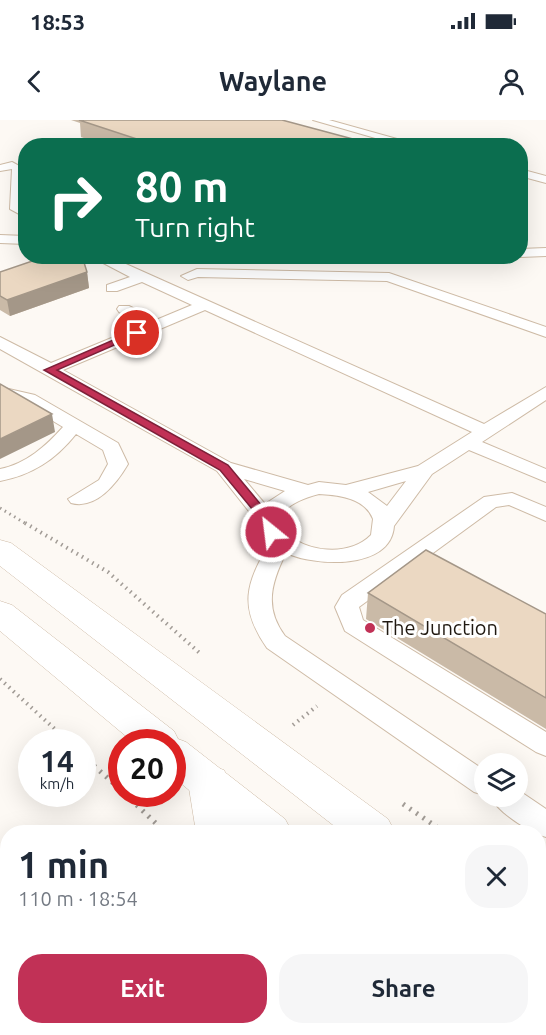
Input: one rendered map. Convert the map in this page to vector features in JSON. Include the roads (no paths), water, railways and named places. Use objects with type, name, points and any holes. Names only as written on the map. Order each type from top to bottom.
[{"type":"main road","points":[[0,550],[364,825]]},
{"type":"main road","points":[[0,613],[144,729]]},
{"type":"main road","points":[[186,764],[261,825]]},
{"type":"main road","points":[[208,782],[217,825]]},
{"type":"lane","points":[[323,122],[381,138]]},
{"type":"lane","points":[[0,168],[12,165],[18,168],[16,209],[18,210]]},
{"type":"lane","points":[[528,176],[546,180]]},
{"type":"lane","points":[[0,239],[18,240]]},
{"type":"lane","points":[[528,253],[546,252]]},
{"type":"lane","points":[[114,264],[487,432]]},
{"type":"lane","points":[[188,276],[196,273],[389,277],[546,332]]},
{"type":"lane","points":[[112,288],[142,277]]},
{"type":"lane","points":[[49,370],[205,305]]},
{"type":"lane","points":[[124,309],[155,326]]},
{"type":"lane","points":[[2,344],[224,467],[304,490]]},
{"type":"lane","points":[[302,366],[321,357]]},
{"type":"lane","points":[[352,390],[371,380]]},
{"type":"lane","points":[[0,392],[29,399],[111,447],[118,464],[106,484],[78,499]]},
{"type":"lane","points":[[348,491],[425,470],[546,392]]},
{"type":"lane","points":[[0,475],[40,459],[55,449],[74,425]]},
{"type":"lane","points":[[469,443],[546,476]]},
{"type":"lane","points":[[224,467],[268,520],[271,532],[280,543],[310,556],[347,556],[363,551],[375,543],[383,533],[385,523],[425,470]]},
{"type":"lane","points":[[268,520],[271,509],[281,500],[304,490],[326,488],[348,491],[373,503],[382,513],[385,523]]},
{"type":"lane","points":[[546,515],[512,499],[491,501],[350,600],[347,607],[353,625],[546,745]]},
{"type":"lane","points":[[280,543],[259,586],[258,609],[265,629],[276,642],[474,777]]},
{"type":"lane","points":[[520,807],[546,825]]},
{"type":"place","name":"The Junction","points":[[370,628]]}]
